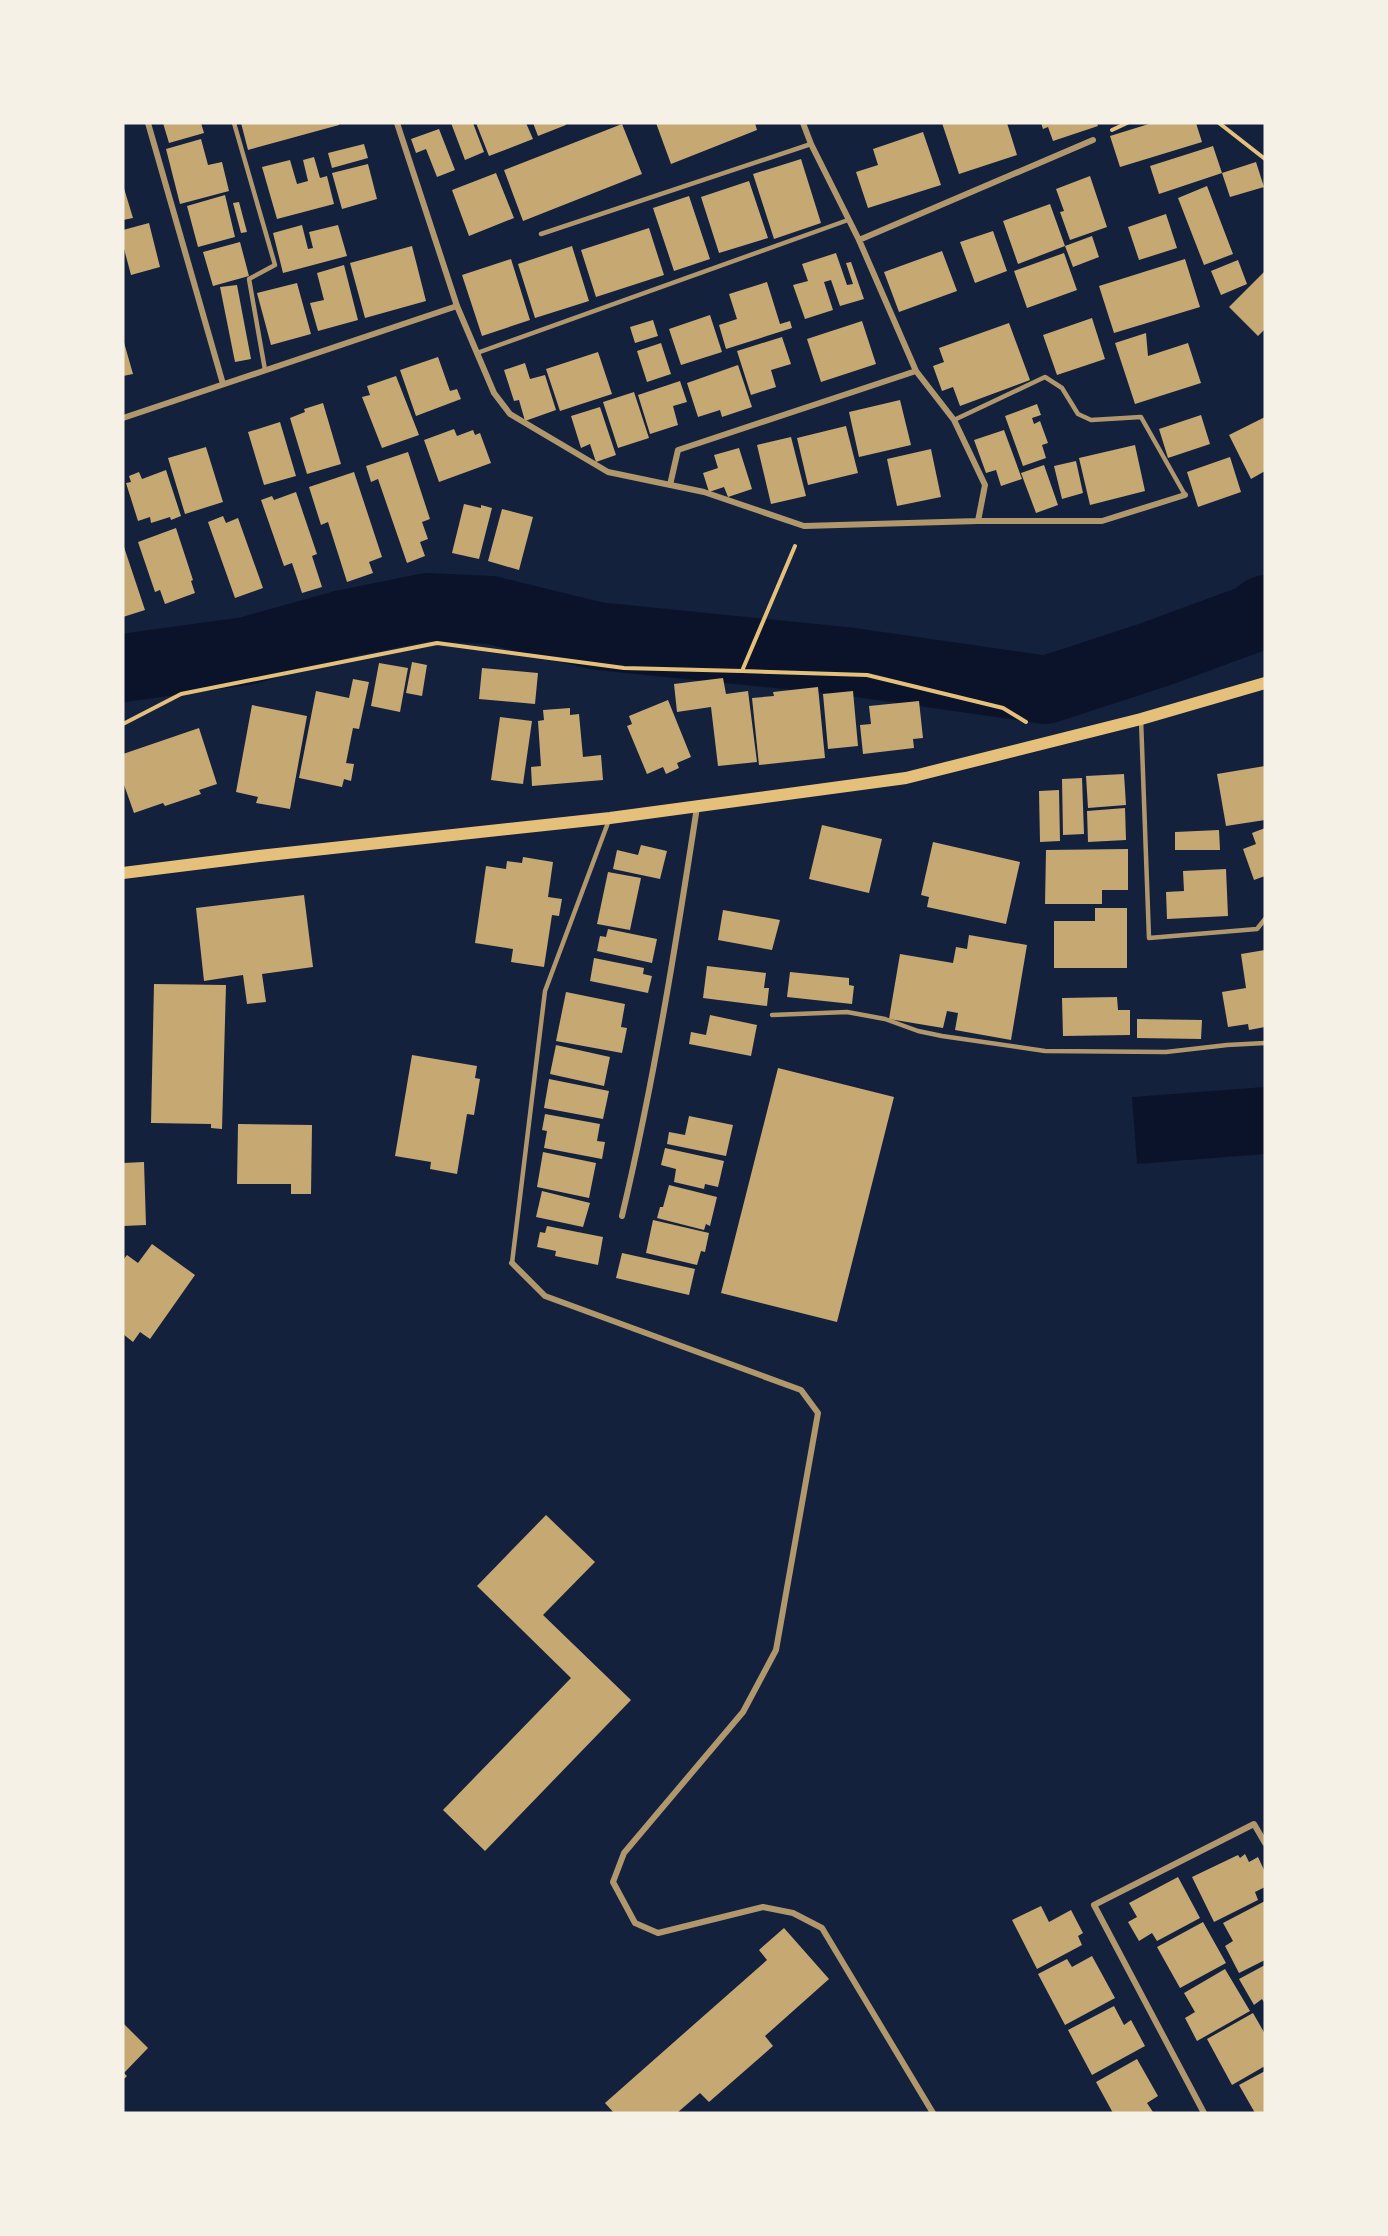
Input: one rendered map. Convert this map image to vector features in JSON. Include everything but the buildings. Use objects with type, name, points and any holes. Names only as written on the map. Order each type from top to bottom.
[{"type":"main road","points":[[123,873],[610,818],[906,778],[1141,719],[1265,683]]},
{"type":"street","points":[[148,123],[224,384]]},
{"type":"street","points":[[397,123],[457,306],[494,393],[510,414],[608,472],[704,492],[804,526],[978,521],[1102,521],[1185,495]]},
{"type":"street","points":[[802,123],[859,240],[916,371],[954,420],[986,484],[978,521]]},
{"type":"street","points":[[859,240],[1093,140]]},
{"type":"street","points":[[123,418],[457,306]]},
{"type":"street","points":[[670,485],[678,450],[916,371]]},
{"type":"street","points":[[622,1216],[661,1029],[697,807]]},
{"type":"street","points":[[512,1263],[545,1296],[801,1390],[818,1413],[776,1650],[742,1712],[624,1853],[613,1882],[635,1923],[658,1933],[763,1907],[793,1913],[822,1928],[933,2113]]},
{"type":"street","points":[[1204,2113],[1094,1905],[1254,1824],[1265,1843]]},
{"type":"lane","points":[[234,123],[275,265],[249,279],[266,370]]},
{"type":"lane","points":[[542,234],[811,144]]},
{"type":"lane","points":[[477,353],[848,220]]},
{"type":"lane","points":[[954,420],[1045,377],[1062,388],[1078,414],[1091,420],[1141,417],[1185,495]]},
{"type":"lane","points":[[1141,719],[1149,938],[1257,929],[1265,919]]},
{"type":"lane","points":[[512,1263],[545,992],[610,818]]},
{"type":"lane","points":[[772,1015],[847,1012],[885,1019],[918,1031],[942,1036],[1045,1051],[1166,1052],[1265,1042]]},
{"type":"path","points":[[1219,123],[1265,159]]},
{"type":"path","points":[[742,671],[804,526]]},
{"type":"path","points":[[123,724],[181,694],[437,643],[624,668],[867,675],[1003,708],[1054,742]]},
{"type":"water","points":[[1265,1087],[1265,1154],[1137,1164],[1132,1097]]},
{"type":"waterway","points":[[123,668],[246,651],[343,624],[427,607],[491,610],[597,636],[845,661],[1046,690],[1156,654],[1251,619],[1265,609]]}]
